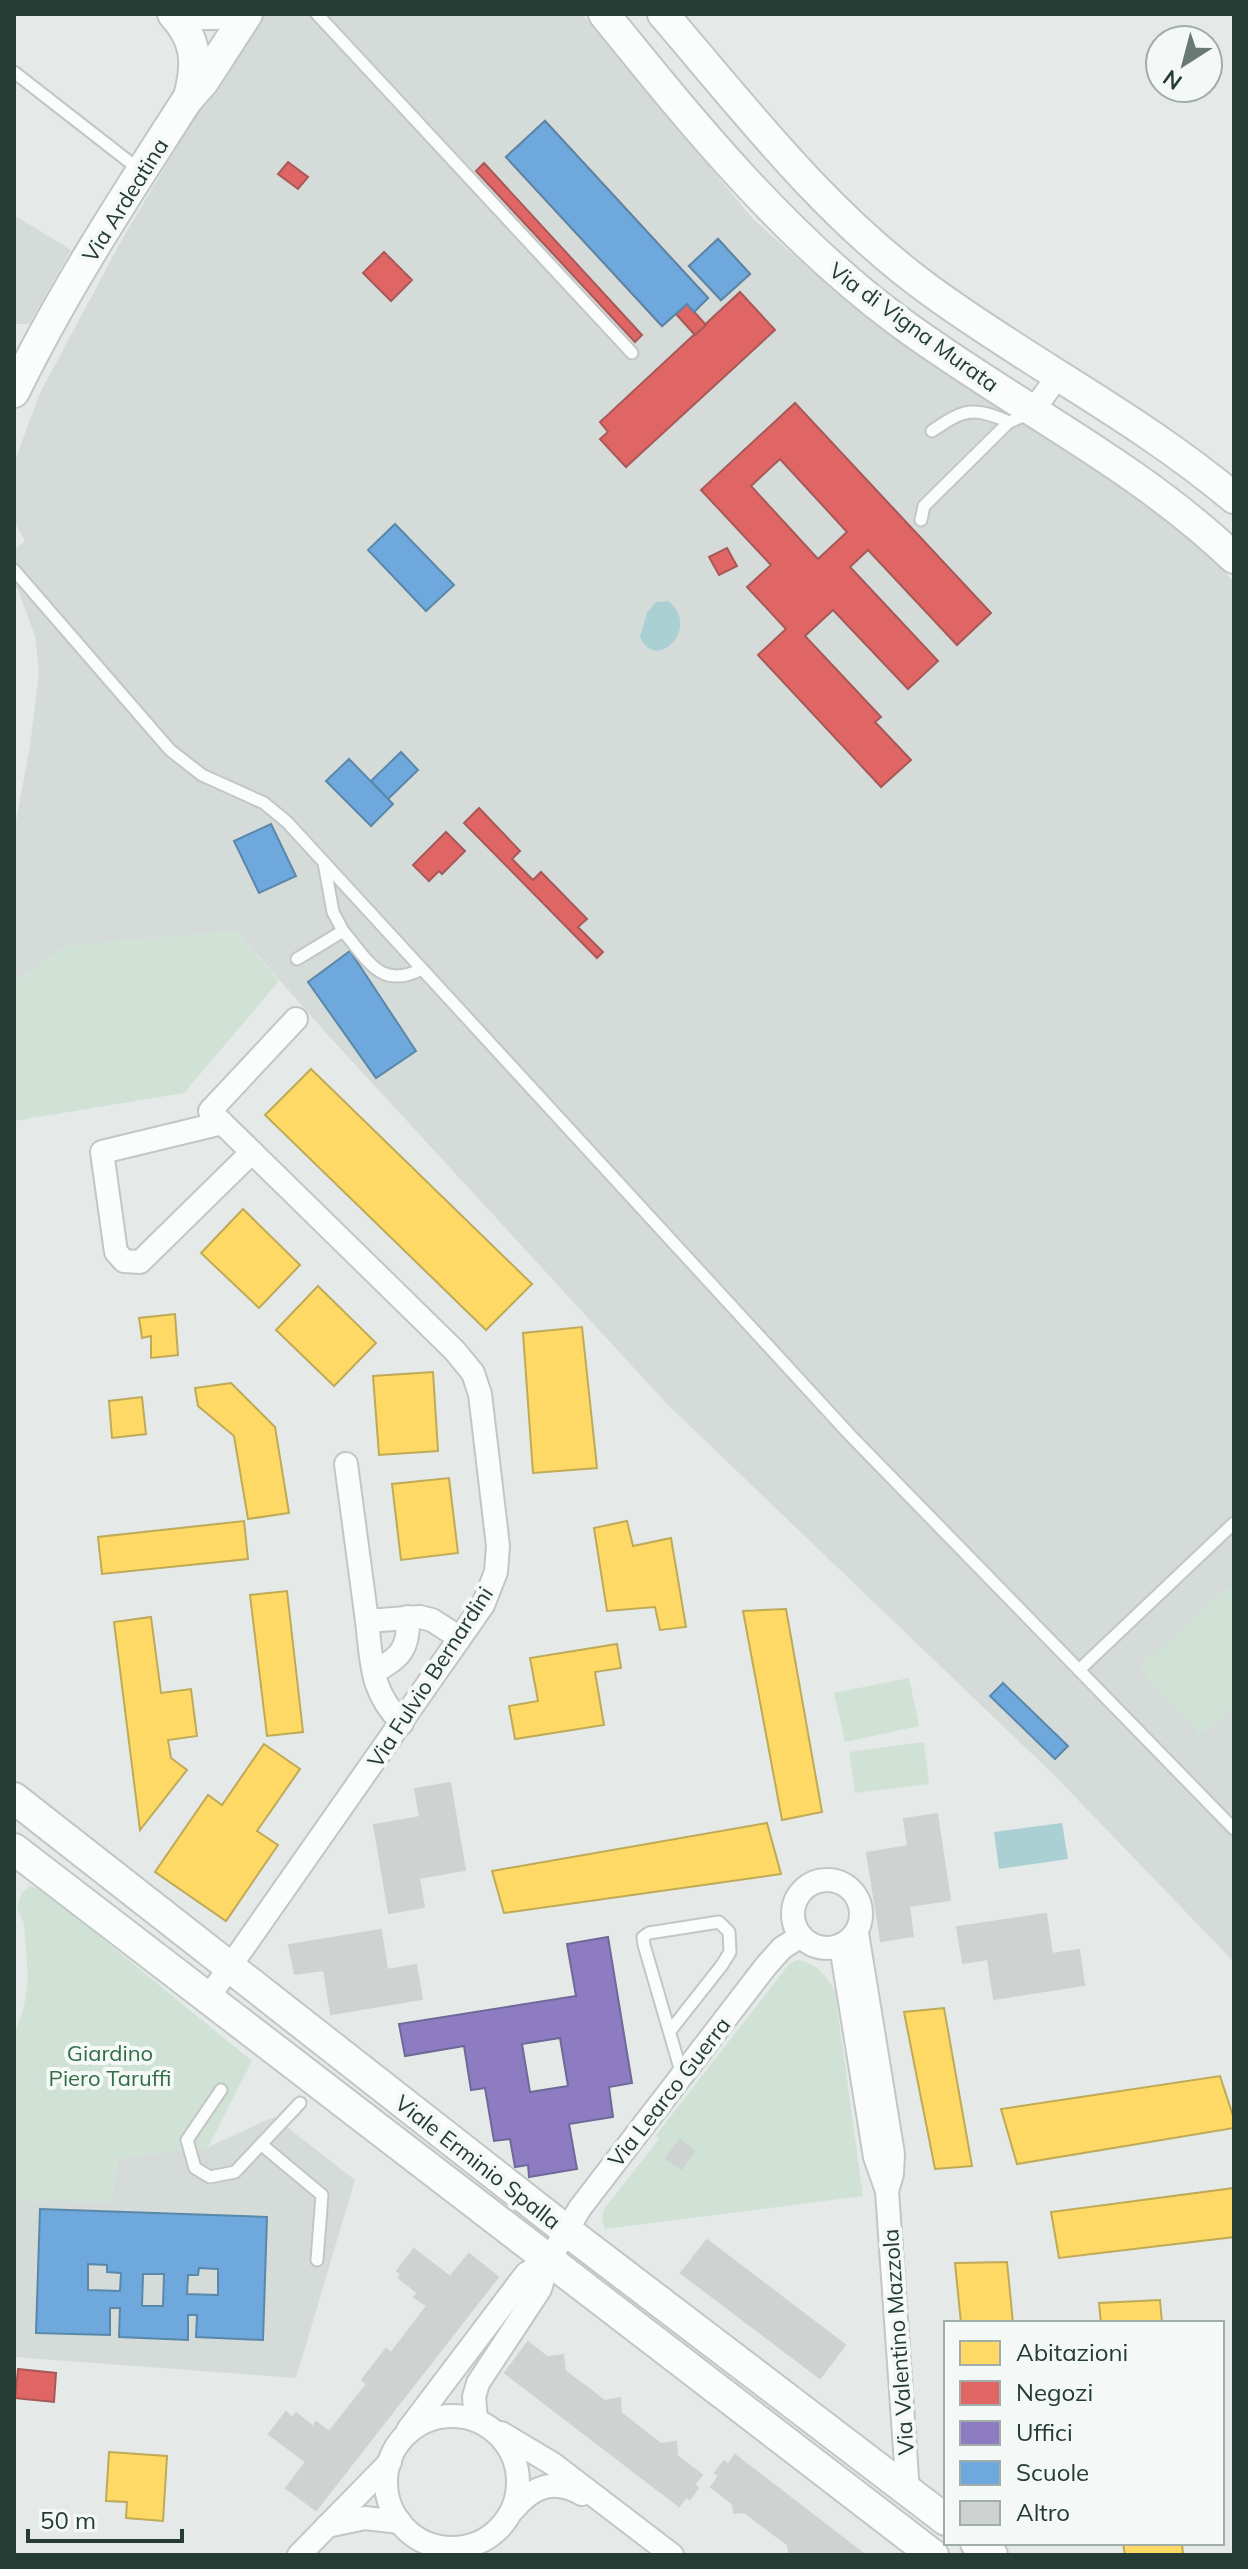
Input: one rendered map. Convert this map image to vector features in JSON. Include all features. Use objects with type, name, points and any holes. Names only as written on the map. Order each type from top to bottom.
[{"type":"main road","points":[[173,14],[188,33],[194,47],[194,71],[187,100]]},
{"type":"main road","points":[[195,14],[217,14]]},
{"type":"main road","name":"Via Ardeatina","points":[[14,392],[141,171],[247,14]]},
{"type":"main road","name":"Via di Vigna Murata","points":[[604,14],[747,183],[819,257],[1020,417],[1159,496],[1234,558]]},
{"type":"main road","name":"Via di Vigna Murata","points":[[663,14],[782,155],[836,211],[926,288],[1172,452],[1234,498]]},
{"type":"main road","name":"Viale Erminio Spalla","points":[[14,1798],[567,2231],[929,2507]]},
{"type":"main road","name":"Viale Erminio Spalla","points":[[14,1849],[921,2546]]},
{"type":"street","points":[[1020,417],[1058,376]]},
{"type":"street","points":[[222,1123],[210,1111],[296,1019]]},
{"type":"street","points":[[222,1123],[102,1152],[116,1252],[124,1261],[140,1262],[252,1152]]},
{"type":"street","name":"Via Fulvio Bernardini","points":[[208,1998],[460,1638],[491,1589],[498,1546],[480,1394],[473,1373],[455,1351],[222,1123]]},
{"type":"street","points":[[346,1464],[374,1672],[380,1697],[402,1723]]},
{"type":"street","points":[[367,1621],[408,1617],[432,1620],[460,1638]]},
{"type":"street","points":[[374,1672],[406,1647],[408,1617]]},
{"type":"street","points":[[824,1880],[845,1885],[854,1892],[862,1913],[849,1940],[821,1948],[811,1945],[801,1936],[793,1919],[797,1897],[804,1889],[824,1880]]},
{"type":"street","name":"Via Learco Guerra","points":[[484,2425],[474,2397],[478,2383],[540,2289],[549,2260],[580,2208],[766,1966],[782,1948],[801,1936]]},
{"type":"street","name":"Via Valentino Mazzola","points":[[849,1940],[861,2009],[875,2157],[887,2191],[929,2507]]},
{"type":"street","name":"Via Learco Guerra","points":[[407,2433],[413,2420],[526,2274],[549,2260]]},
{"type":"street","points":[[299,2555],[390,2462],[407,2433],[439,2417],[458,2416],[484,2425],[546,2459],[672,2555]]},
{"type":"street","points":[[484,2425],[505,2442],[517,2467],[519,2484],[512,2511]]},
{"type":"street","points":[[390,2462],[387,2493],[400,2522],[425,2542],[439,2547],[461,2547],[491,2535],[531,2491],[556,2485],[576,2490],[621,2516]]},
{"type":"street","points":[[921,2546],[929,2507]]},
{"type":"street","points":[[326,2526],[365,2518],[400,2522]]},
{"type":"lane","points":[[317,14],[632,353]]},
{"type":"lane","points":[[14,72],[141,171]]},
{"type":"lane","points":[[932,431],[969,411],[1020,417]]},
{"type":"lane","points":[[921,520],[924,506],[1020,417]]},
{"type":"lane","points":[[14,570],[170,750],[202,775],[273,809],[605,1165],[850,1435],[1234,1829]]},
{"type":"lane","points":[[323,861],[333,912],[343,931],[377,969],[392,979],[406,977],[422,969]]},
{"type":"lane","points":[[297,959],[343,931]]},
{"type":"lane","points":[[1079,1670],[1234,1523]]},
{"type":"lane","points":[[670,2031],[730,1952],[729,1932],[719,1922],[649,1933],[643,1937],[682,2075]]},
{"type":"lane","points":[[221,2090],[187,2140],[195,2168],[210,2177],[235,2172],[300,2103]]},
{"type":"lane","points":[[262,2145],[322,2195],[317,2260]]},
{"type":"shaded area","points":[[261,14],[582,14],[753,219],[841,297],[1171,517],[1234,582],[1234,1962],[1053,1774],[668,1405],[236,931],[66,946],[14,983],[14,832],[30,746],[39,672],[35,636],[14,586],[14,550],[25,541],[14,521],[14,463],[40,393],[120,243],[189,126]]},
{"type":"shaded area","points":[[14,215],[71,250],[29,324],[14,324]]},
{"type":"shaded area","points":[[274,2117],[355,2180],[296,2378],[14,2357],[14,2200],[111,2202],[118,2158],[208,2147]]},
{"type":"green space","points":[[236,931],[279,981],[184,1093],[14,1121],[14,983],[66,946]]},
{"type":"green space","points":[[1234,1583],[1234,1706],[1200,1736],[1139,1667]]},
{"type":"green space","points":[[909,1678],[919,1726],[845,1742],[834,1693]]},
{"type":"green space","points":[[924,1742],[929,1784],[855,1793],[849,1752]]},
{"type":"green space","name":"Giardino Piero Taruffi","points":[[30,1886],[44,1891],[252,2061],[208,2147],[118,2158],[111,2202],[14,2200],[14,2035],[24,2007],[28,1978],[24,1923],[17,1909],[22,1892]]},
{"type":"green space","points":[[797,1960],[820,1971],[835,1992],[863,2196],[605,2229],[602,2219],[604,2209],[659,2139],[656,2135],[789,1964]]},
{"type":"water","points":[[668,601],[677,612],[680,623],[678,634],[673,643],[656,651],[647,647],[640,637],[647,613],[656,602]]},
{"type":"water","points":[[1062,1823],[1068,1859],[999,1869],[994,1832]]},
{"type":"building: Abitazioni","points":[[311,1069],[532,1284],[486,1330],[265,1115]]},
{"type":"building: Abitazioni","points":[[243,1209],[300,1265],[259,1308],[201,1253]]},
{"type":"building: Abitazioni","points":[[318,1286],[376,1343],[334,1386],[276,1330]]},
{"type":"building: Abitazioni","points":[[175,1314],[178,1355],[151,1358],[151,1336],[142,1338],[139,1318]]},
{"type":"building: Abitazioni","points":[[582,1327],[597,1468],[533,1473],[523,1333]]},
{"type":"building: Abitazioni","points":[[433,1372],[438,1451],[379,1455],[373,1376]]},
{"type":"building: Abitazioni","points":[[231,1383],[275,1427],[289,1513],[248,1519],[234,1436],[198,1406],[195,1388]]},
{"type":"building: Abitazioni","points":[[142,1397],[146,1434],[112,1438],[109,1401]]},
{"type":"building: Abitazioni","points":[[449,1478],[458,1553],[401,1560],[392,1484]]},
{"type":"building: Abitazioni","points":[[244,1521],[248,1559],[102,1574],[98,1537]]},
{"type":"building: Abitazioni","points":[[627,1521],[633,1546],[671,1538],[686,1627],[660,1630],[655,1607],[607,1611],[594,1528]]},
{"type":"building: Abitazioni","points":[[287,1591],[303,1732],[267,1736],[250,1595]]},
{"type":"building: Abitazioni","points":[[786,1609],[822,1812],[782,1820],[743,1611]]},
{"type":"building: Abitazioni","points":[[151,1617],[161,1693],[191,1689],[197,1736],[168,1740],[171,1758],[187,1770],[140,1830],[114,1622]]},
{"type":"building: Abitazioni","points":[[617,1644],[621,1668],[595,1672],[604,1725],[515,1739],[509,1706],[538,1701],[530,1658]]},
{"type":"building: Abitazioni","points":[[264,1744],[300,1769],[257,1831],[278,1845],[226,1921],[155,1872],[208,1795],[222,1805]]},
{"type":"building: Abitazioni","points":[[767,1823],[781,1874],[504,1913],[492,1871]]},
{"type":"building: Abitazioni","points":[[944,2008],[972,2166],[935,2169],[904,2012]]},
{"type":"building: Abitazioni","points":[[1220,2076],[1234,2128],[1017,2164],[1001,2109]]},
{"type":"building: Abitazioni","points":[[1234,2188],[1234,2237],[1059,2258],[1051,2212]]},
{"type":"building: Abitazioni","points":[[1007,2262],[1013,2321],[961,2321],[955,2263]]},
{"type":"building: Abitazioni","points":[[1160,2300],[1162,2321],[1101,2321],[1099,2303]]},
{"type":"building: Abitazioni","points":[[109,2452],[167,2456],[163,2521],[126,2518],[127,2502],[106,2501]]},
{"type":"building: Abitazioni","points":[[1123,2545],[1182,2545],[1183,2555],[1125,2555]]},
{"type":"building: Negozi","points":[[545,121],[708,298],[694,312],[687,304],[662,326],[506,157]]},
{"type":"building: Negozi","points":[[288,162],[308,177],[298,189],[278,174]]},
{"type":"building: Negozi","points":[[484,163],[642,335],[635,342],[476,171]]},
{"type":"building: Negozi","points":[[718,239],[750,274],[721,300],[689,266]]},
{"type":"building: Negozi","points":[[384,252],[412,280],[391,301],[363,273]]},
{"type":"building: Negozi","points":[[740,292],[775,330],[626,467],[600,439],[608,432],[600,422]]},
{"type":"building: Negozi","points":[[687,304],[706,325],[695,335],[676,314]]},
{"type":"building: Negozi","points":[[795,403],[991,613],[957,645],[868,550],[850,567],[938,661],[908,689],[833,610],[805,636],[881,717],[875,722],[911,760],[881,787],[758,655],[786,629],[747,587],[771,565],[701,490]],"holes":[[[780,459],[847,532],[818,559],[751,486]]]},
{"type":"building: Negozi","points":[[727,548],[737,566],[719,575],[709,557]]},
{"type":"building: Negozi","points":[[479,808],[520,851],[512,859],[533,880],[541,872],[587,919],[578,927],[603,952],[597,958],[464,823]]},
{"type":"building: Negozi","points":[[446,832],[465,851],[442,874],[439,871],[429,881],[413,865]]},
{"type":"building: Negozi","points":[[18,2369],[56,2373],[54,2402],[15,2398]]},
{"type":"building: Uffici","points":[[608,1937],[632,2083],[609,2087],[613,2117],[569,2124],[577,2169],[529,2177],[528,2165],[515,2167],[510,2139],[494,2141],[485,2088],[471,2090],[464,2046],[405,2056],[399,2024],[576,1996],[567,1944]],"holes":[[[560,2038],[568,2086],[530,2092],[522,2044]]]},
{"type":"building: Scuole","points":[[545,121],[708,298],[694,312],[687,304],[662,326],[506,157]]},
{"type":"building: Scuole","points":[[718,239],[750,274],[721,300],[689,266]]},
{"type":"building: Scuole","points":[[395,524],[454,585],[426,611],[368,550]]},
{"type":"building: Scuole","points":[[401,752],[418,770],[388,799],[371,781]]},
{"type":"building: Scuole","points":[[349,759],[393,804],[371,826],[326,781]]},
{"type":"building: Scuole","points":[[271,824],[296,876],[259,893],[234,841]]},
{"type":"building: Scuole","points":[[350,951],[416,1051],[376,1078],[308,982]]},
{"type":"building: Scuole","points":[[1003,1683],[1068,1746],[1055,1759],[990,1696]]},
{"type":"building: Scuole","points":[[40,2209],[267,2217],[263,2340],[196,2337],[197,2315],[188,2315],[188,2340],[119,2337],[120,2308],[110,2308],[110,2335],[36,2333]],"holes":[[[88,2264],[107,2265],[107,2272],[121,2273],[120,2291],[88,2290]],[[199,2268],[218,2269],[218,2295],[187,2294],[188,2275],[198,2275]],[[143,2274],[164,2274],[163,2306],[142,2306]]]},
{"type":"building: Altro","points":[[450,1783],[465,1870],[419,1878],[424,1907],[389,1913],[374,1825],[420,1817],[415,1789]]},
{"type":"building: Altro","points":[[937,1814],[950,1900],[909,1906],[913,1936],[881,1941],[867,1853],[908,1846],[904,1819]]},
{"type":"building: Altro","points":[[1046,1914],[1052,1954],[1079,1950],[1084,1985],[994,1999],[988,1959],[963,1963],[957,1927]]},
{"type":"building: Altro","points":[[381,1930],[387,1970],[416,1965],[422,1999],[331,2014],[324,1970],[295,1974],[289,1945]]},
{"type":"building: Altro","points":[[680,2140],[694,2151],[681,2169],[666,2158]]},
{"type":"building: Altro","points":[[707,2240],[845,2345],[820,2378],[681,2273]]},
{"type":"building: Altro","points":[[414,2249],[450,2277],[469,2254],[498,2277],[316,2510],[286,2488],[306,2462],[269,2434],[286,2412],[292,2418],[296,2413],[313,2427],[316,2422],[329,2432],[367,2384],[362,2380],[386,2349],[391,2353],[427,2306],[414,2297],[418,2293],[399,2278],[401,2274],[397,2271]]},
{"type":"building: Altro","points":[[528,2342],[547,2357],[563,2355],[565,2371],[605,2401],[620,2398],[621,2413],[661,2444],[676,2442],[677,2456],[702,2475],[694,2485],[698,2488],[690,2499],[686,2497],[679,2506],[505,2373]]},
{"type":"building: Altro","points":[[735,2455],[865,2555],[789,2555],[788,2545],[744,2512],[734,2513],[733,2504],[711,2487],[719,2476],[715,2473],[724,2461],[728,2465]]}]
